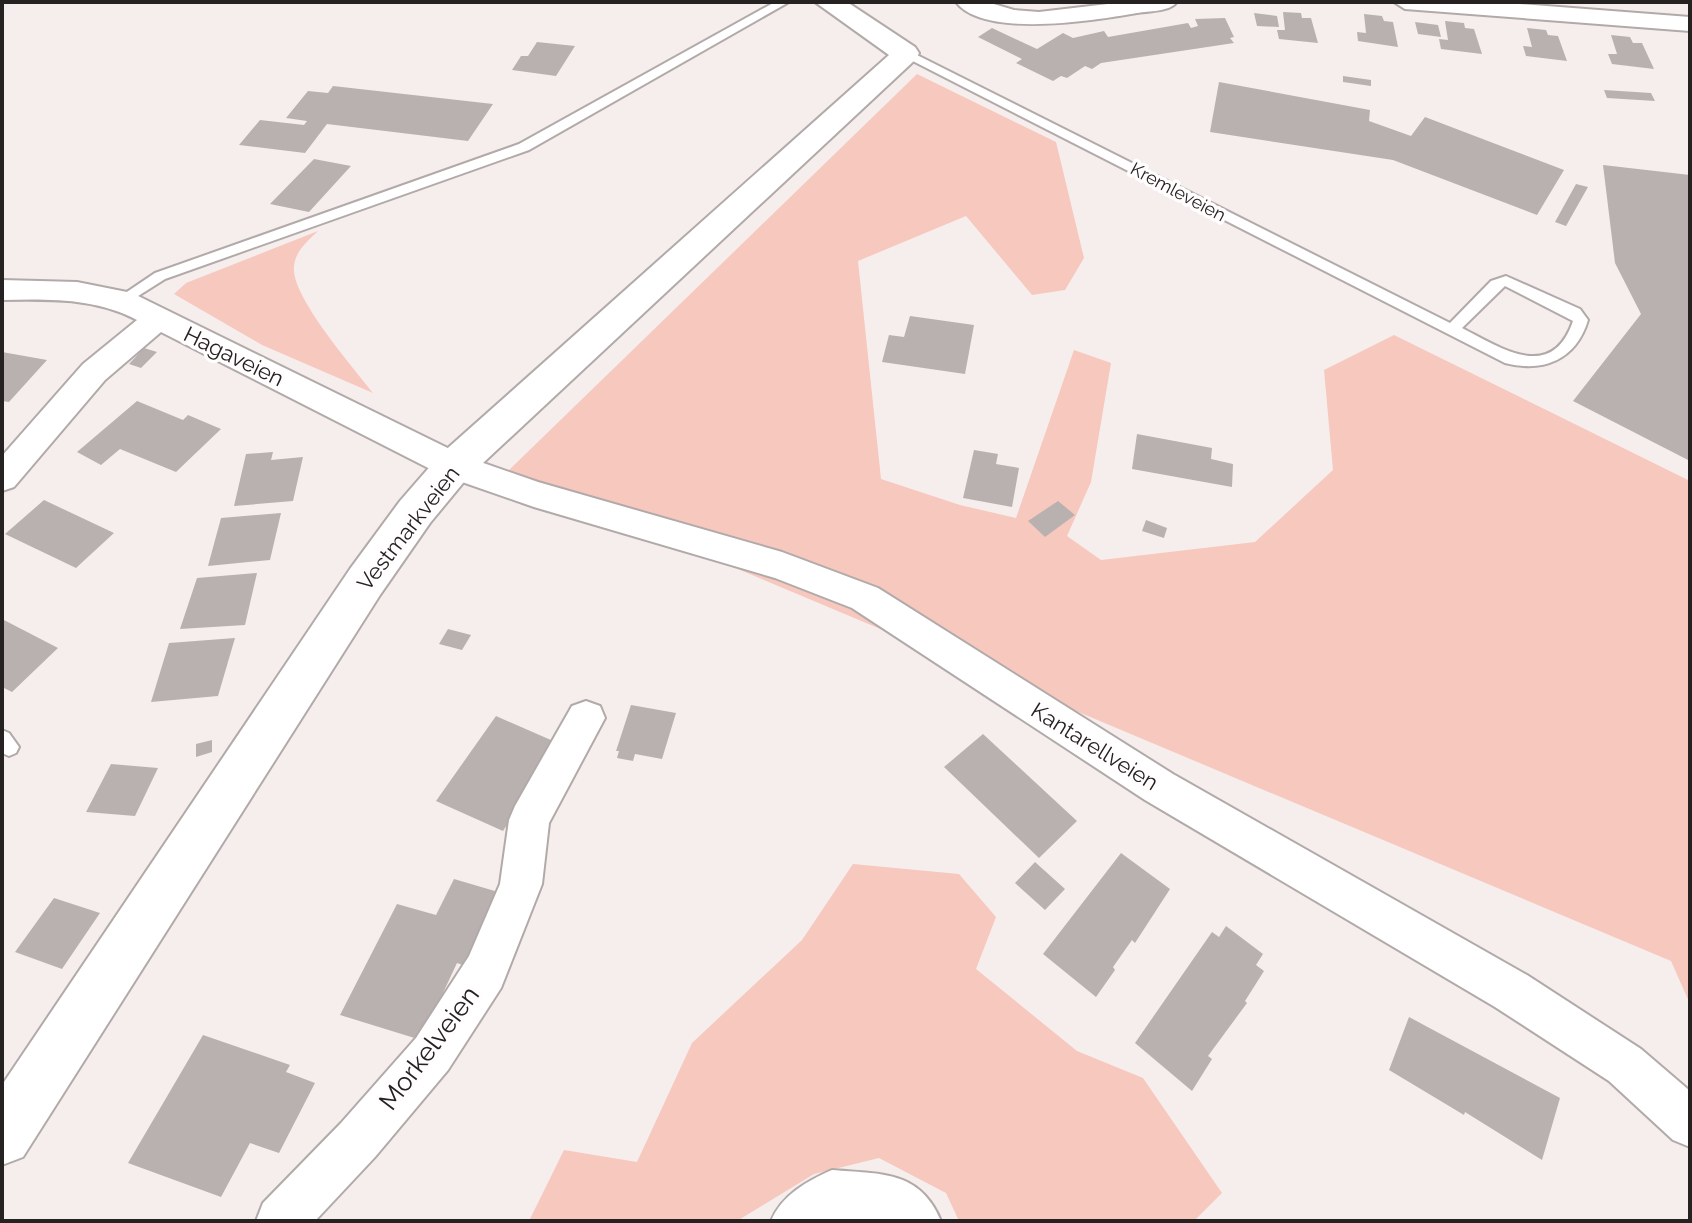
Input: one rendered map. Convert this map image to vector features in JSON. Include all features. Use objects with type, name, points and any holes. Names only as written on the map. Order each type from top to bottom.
[{"type":"street","points":[[829,2],[905,53]]},
{"type":"street","points":[[967,2],[999,15],[1033,19],[1166,2]]},
{"type":"street","points":[[1405,2],[1479,5],[1690,24]]},
{"type":"street","name":"Vestmarkveien","points":[[2,1136],[365,582],[415,512],[454,466],[891,70],[905,53]]},
{"type":"street","name":"Hagaveien","points":[[2,290],[91,292],[122,300],[454,466]]},
{"type":"street","points":[[2,478],[94,372],[157,319]]},
{"type":"street","name":"Kantarellveien","points":[[454,466],[534,494],[782,566],[865,598],[1159,787],[1524,999],[1625,1065],[1690,1123]]},
{"type":"street","name":"Morkelveien","points":[[281,1221],[358,1140],[432,1054],[485,972],[521,884],[529,820],[586,718]]},
{"type":"street","points":[[796,1221],[832,1195],[894,1200],[916,1221]]},
{"type":"lane","points":[[122,300],[160,276],[524,147],[783,2]]},
{"type":"lane","name":"Kremleveien","points":[[905,53],[1452,330],[1510,359],[1534,364],[1553,360],[1581,320],[1575,313],[1506,281],[1496,284],[1452,330]]},
{"type":"shaded area","points":[[917,74],[1056,142],[1084,258],[1065,290],[1032,295],[966,216],[858,261],[881,479],[960,505],[1016,518],[1074,350],[1111,363],[1091,482],[1067,536],[1101,560],[1255,542],[1333,470],[1324,370],[1394,335],[1690,481],[1690,1004],[1671,961],[507,472]]},
{"type":"shaded area","points":[[318,231],[297,255],[295,279],[312,313],[373,393],[262,345],[174,294],[186,283]]},
{"type":"shaded area","points":[[853,864],[959,874],[996,917],[976,969],[1077,1051],[1143,1078],[1222,1193],[1194,1221],[959,1221],[946,1193],[879,1158],[814,1174],[737,1221],[529,1221],[564,1150],[637,1162],[692,1043],[802,940]]},
{"type":"building","points":[[1283,12],[1301,13],[1302,18],[1311,18],[1318,43],[1279,39],[1277,30],[1285,30]]},
{"type":"building","points":[[1254,13],[1277,16],[1279,27],[1257,26]]},
{"type":"building","points":[[1364,14],[1382,16],[1384,21],[1393,22],[1398,47],[1358,41],[1357,32],[1366,33]]},
{"type":"building","points":[[1225,18],[1234,43],[1101,63],[1092,69],[1085,66],[1067,78],[1061,76],[1053,81],[1016,63],[1022,59],[978,37],[992,28],[1037,49],[1063,33],[1073,38],[1104,31],[1108,37],[1188,23],[1191,28],[1198,26],[1195,19]]},
{"type":"building","points":[[1445,21],[1464,23],[1465,28],[1474,29],[1482,54],[1441,49],[1439,39],[1448,40]]},
{"type":"building","points":[[1415,22],[1438,25],[1441,37],[1418,34]]},
{"type":"building","points":[[1527,28],[1546,30],[1548,35],[1558,36],[1567,61],[1526,56],[1523,46],[1532,47]]},
{"type":"building","points":[[1611,35],[1630,37],[1633,43],[1642,43],[1654,69],[1612,64],[1608,54],[1617,54]]},
{"type":"building","points":[[537,42],[575,46],[556,76],[512,70],[521,56],[528,56]]},
{"type":"building","points":[[1343,76],[1371,80],[1371,86],[1343,82]]},
{"type":"building","points":[[1219,82],[1370,110],[1369,121],[1411,136],[1425,117],[1564,170],[1537,215],[1393,160],[1210,132]]},
{"type":"building","points":[[333,86],[493,104],[468,141],[327,124],[305,153],[239,145],[260,120],[304,125],[307,121],[286,118],[308,91],[328,93]]},
{"type":"building","points":[[1604,90],[1651,93],[1655,101],[1607,98]]},
{"type":"building","points":[[314,159],[351,166],[309,212],[270,204]]},
{"type":"building","points":[[1603,165],[1690,175],[1690,461],[1573,401],[1641,314],[1615,263]]},
{"type":"building","points":[[1576,184],[1588,187],[1566,226],[1555,222]]},
{"type":"building","points":[[910,316],[974,325],[965,374],[882,362],[889,335],[904,337]]},
{"type":"building","points":[[144,348],[157,352],[141,368],[129,364]]},
{"type":"building","points":[[2,352],[47,360],[9,402],[2,401]]},
{"type":"building","points":[[137,401],[183,420],[188,415],[221,429],[176,472],[120,449],[101,465],[77,452]]},
{"type":"building","points":[[1137,434],[1212,448],[1211,459],[1233,464],[1232,487],[1132,469]]},
{"type":"building","points":[[974,450],[998,454],[996,464],[1019,468],[1012,507],[963,498]]},
{"type":"building","points":[[273,452],[271,460],[303,457],[293,501],[234,506],[246,454]]},
{"type":"building","points":[[44,500],[114,533],[76,568],[5,534]]},
{"type":"building","points":[[1058,501],[1075,515],[1045,537],[1028,521]]},
{"type":"building","points":[[281,513],[270,560],[208,566],[221,518]]},
{"type":"building","points":[[1146,520],[1167,528],[1164,538],[1142,531]]},
{"type":"building","points":[[257,573],[245,625],[180,629],[197,578]]},
{"type":"building","points":[[2,619],[58,648],[12,692],[2,687]]},
{"type":"building","points":[[448,629],[471,635],[462,650],[439,644]]},
{"type":"building","points":[[235,638],[218,696],[151,702],[169,643]]},
{"type":"building","points":[[631,705],[676,713],[662,759],[635,754],[633,761],[617,758],[619,751],[616,751]]},
{"type":"building","points":[[496,716],[560,744],[503,831],[436,801]]},
{"type":"building","points":[[983,734],[1077,821],[1039,858],[944,767]]},
{"type":"building","points":[[212,740],[212,752],[196,757],[196,744]]},
{"type":"building","points":[[111,764],[158,768],[135,816],[86,812]]},
{"type":"building","points":[[1121,853],[1170,889],[1135,943],[1132,940],[1113,967],[1115,970],[1096,997],[1043,954]]},
{"type":"building","points":[[1035,862],[1065,889],[1045,910],[1015,883]]},
{"type":"building","points":[[454,879],[505,894],[471,968],[457,963],[421,1040],[340,1015],[397,904],[436,915]]},
{"type":"building","points":[[54,898],[100,913],[62,969],[15,952]]},
{"type":"building","points":[[1226,926],[1263,954],[1256,965],[1264,971],[1245,1001],[1247,1003],[1208,1056],[1212,1059],[1192,1091],[1135,1043],[1212,932],[1219,937]]},
{"type":"building","points":[[1409,1017],[1560,1098],[1542,1160],[1389,1070]]},
{"type":"building","points":[[203,1035],[290,1065],[286,1072],[315,1083],[279,1153],[250,1143],[221,1197],[128,1163]]}]
